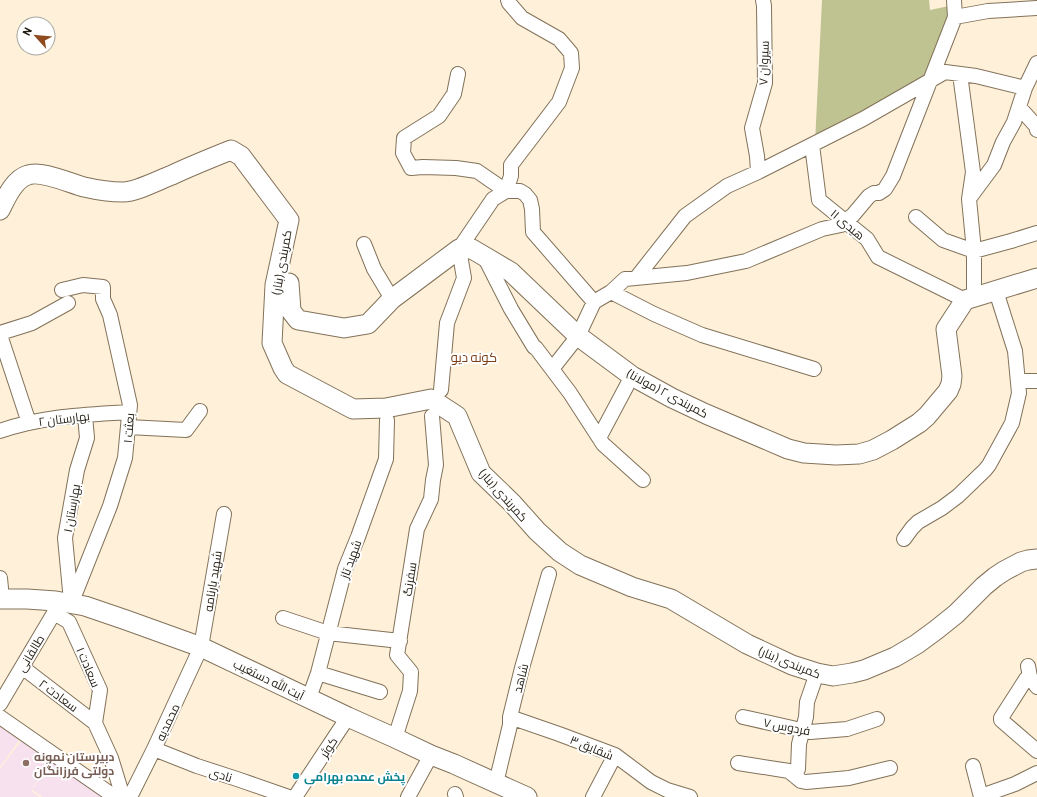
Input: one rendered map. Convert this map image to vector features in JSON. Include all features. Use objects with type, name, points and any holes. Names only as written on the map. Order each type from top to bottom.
[{"type":"street","points":[[506,191],[511,176],[511,165],[559,102],[572,68],[570,53],[559,39],[522,18],[508,0]]},
{"type":"street","name":"سیروان ۷","points":[[758,172],[752,128],[765,84],[763,0]]},
{"type":"street","points":[[552,369],[578,336],[594,302],[611,292],[625,278],[687,273],[746,261],[822,229],[841,224],[852,215],[869,196],[874,193],[879,193],[885,189],[893,176],[955,17],[954,0]]},
{"type":"street","points":[[955,17],[988,11],[1037,8]]},
{"type":"street","points":[[969,199],[994,165],[1002,142],[1014,122],[1025,88],[1037,63]]},
{"type":"street","points":[[637,277],[685,216],[727,186],[863,119],[945,72],[976,76],[1025,88]]},
{"type":"street","points":[[458,74],[454,94],[439,116],[404,138],[403,153],[411,168],[456,168],[477,171],[506,191]]},
{"type":"street","points":[[960,74],[973,172],[969,199],[974,251],[970,299],[1037,278]]},
{"type":"street","points":[[1019,107],[1036,126],[1037,130]]},
{"type":"street","name":"هیدی ۱۱","points":[[812,145],[819,200],[867,239],[878,257],[970,299]]},
{"type":"street","name":"کمربندی (بنار)","points":[[0,210],[16,182],[27,175],[38,173],[83,187],[106,192],[125,192],[146,186],[231,150],[241,156],[289,220],[282,284],[272,343],[286,374],[353,410],[386,408],[431,399],[457,416],[481,473],[512,503],[537,531],[560,552],[580,565],[595,572],[632,587],[671,599],[747,644],[792,665],[817,673],[833,676],[852,673],[895,657],[917,644],[936,630],[956,614],[984,586],[1004,571],[1028,560],[1037,559]]},
{"type":"street","points":[[282,284],[290,311],[298,320],[344,328],[368,324],[392,299],[459,249],[494,199],[506,191],[520,191],[530,200],[533,232],[594,302]]},
{"type":"street","points":[[916,217],[943,240],[974,251],[1037,233]]},
{"type":"street","points":[[364,244],[374,269],[392,299]]},
{"type":"street","points":[[441,390],[447,323],[464,278],[459,249]]},
{"type":"street","name":"کمربندی ۲ (مولانا)","points":[[459,249],[472,249],[511,272],[578,336],[632,376],[672,398],[706,414],[788,449],[819,455],[860,454],[873,450],[919,423],[927,416],[948,391],[951,384],[952,376],[946,329],[970,299]]},
{"type":"street","points":[[484,256],[511,309],[534,347],[570,393],[603,444],[643,480]]},
{"type":"street","name":"بعثت ۱","points":[[0,334],[32,323],[65,296],[83,285],[103,287],[103,299],[110,315],[130,405],[125,458],[110,506],[60,606]]},
{"type":"street","points":[[904,539],[918,522],[942,508],[972,484],[989,465],[1012,423],[1019,393],[1015,351],[996,291]]},
{"type":"street","points":[[611,292],[654,314],[702,335],[814,368]]},
{"type":"street","points":[[0,334],[29,423]]},
{"type":"street","points":[[599,438],[632,376]]},
{"type":"street","points":[[1018,381],[1037,381]]},
{"type":"street","points":[[128,427],[186,430],[200,411]]},
{"type":"street","name":"بهارستان ۲","points":[[0,431],[39,420],[129,412]]},
{"type":"street","name":"بهارستان ۱","points":[[60,606],[65,538],[77,470],[87,438],[85,415]]},
{"type":"street","name":"سفرنگ","points":[[395,738],[410,691],[411,672],[396,655],[400,641],[402,619],[417,529],[431,499],[436,465],[432,416]]},
{"type":"street","name":"شهید تاز","points":[[309,698],[318,673],[345,569],[386,459],[387,420]]},
{"type":"street","name":"شهید بارنامه","points":[[201,647],[224,514]]},
{"type":"street","name":"شاهد","points":[[496,783],[522,668],[549,574]]},
{"type":"street","points":[[0,578],[1,599]]},
{"type":"street","name":"آیت الله دستغیب","points":[[1,599],[27,599],[60,606],[85,606],[201,647],[348,717],[527,797]]},
{"type":"street","name":"طالقانی","points":[[0,704],[60,606]]},
{"type":"street","name":"سعادت ۱","points":[[60,606],[69,622],[100,690],[96,723]]},
{"type":"street","points":[[283,618],[328,633],[400,641]]},
{"type":"street","name":"محمدیه","points":[[130,797],[201,647]]},
{"type":"street","name":"سعادت ۲","points":[[22,667],[96,723]]},
{"type":"street","points":[[318,673],[380,692]]},
{"type":"street","points":[[795,776],[798,769],[799,744],[806,717],[807,702],[817,673]]},
{"type":"street","points":[[1032,676],[1026,679],[1001,720],[1037,751]]},
{"type":"street","name":"شقایق ۳","points":[[510,716],[615,755],[651,782],[667,790],[690,797]]},
{"type":"street","points":[[0,717],[115,797]]},
{"type":"street","name":"کوثر","points":[[295,797],[348,717]]},
{"type":"street","name":"فردوس ۷","points":[[743,717],[815,732],[847,729],[877,718]]},
{"type":"street","points":[[96,723],[111,758],[123,797]]},
{"type":"street","name":"نادی","points":[[154,749],[271,794],[289,797]]},
{"type":"street","points":[[408,797],[431,755]]},
{"type":"street","points":[[593,797],[615,755]]},
{"type":"street","points":[[738,763],[789,771],[800,781],[806,782],[849,778],[890,768]]},
{"type":"street","points":[[973,766],[981,797],[1015,784],[1037,773]]},
{"type":"shaded area","points":[[0,721],[22,736],[0,767]]},
{"type":"shaded area","name":"دبیرستان نمونه دولتی فرزانگان","points":[[24,737],[52,757],[31,791],[40,797],[0,797],[0,769]]},
{"type":"shaded area","points":[[53,759],[106,797],[43,797],[32,790]]},
{"type":"green space","points":[[822,0],[929,0],[930,10],[949,6],[950,19],[924,84],[815,143]]},
{"type":"place","name":"دبیرستان نمونه دولتی فرزانگان","points":[[26,763]]},
{"type":"place","name":"پخش عمده بهرامی","points":[[296,776]]},
{"type":"district","name":"کونه دیو","points":[[474,357]]}]
